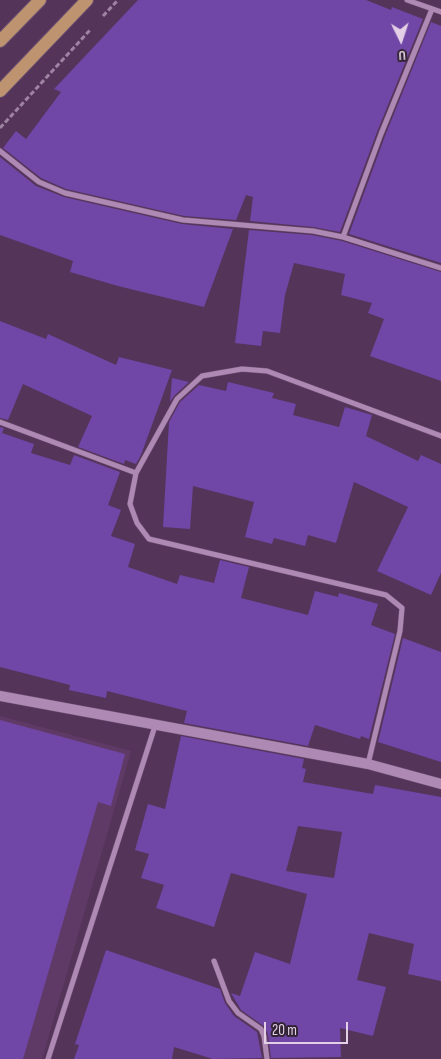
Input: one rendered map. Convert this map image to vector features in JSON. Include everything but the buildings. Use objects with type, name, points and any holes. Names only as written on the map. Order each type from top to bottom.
[{"type":"main road","points":[[0,41],[40,0]]},
{"type":"main road","points":[[0,91],[87,0]]},
{"type":"street","points":[[407,0],[441,12]]},
{"type":"street","points":[[343,238],[381,134],[432,9]]},
{"type":"street","points":[[0,151],[39,182],[55,190],[79,197],[183,220],[294,228],[343,238],[441,268]]},
{"type":"street","points":[[368,764],[400,631],[402,608],[386,595],[149,539],[137,523],[130,504],[136,473],[177,398],[202,376],[242,370],[268,371],[441,436]]},
{"type":"street","points":[[0,422],[136,473]]},
{"type":"street","points":[[0,696],[368,764],[441,784]]},
{"type":"street","points":[[48,1059],[155,726]]},
{"type":"street","points":[[214,961],[229,1001],[238,1013],[261,1029],[264,1036],[267,1059]]},
{"type":"path","points":[[101,18],[118,0]]},
{"type":"path","points":[[0,128],[96,24]]},
{"type":"shaded area","points":[[0,716],[131,751],[42,1059],[0,1059]]}]
